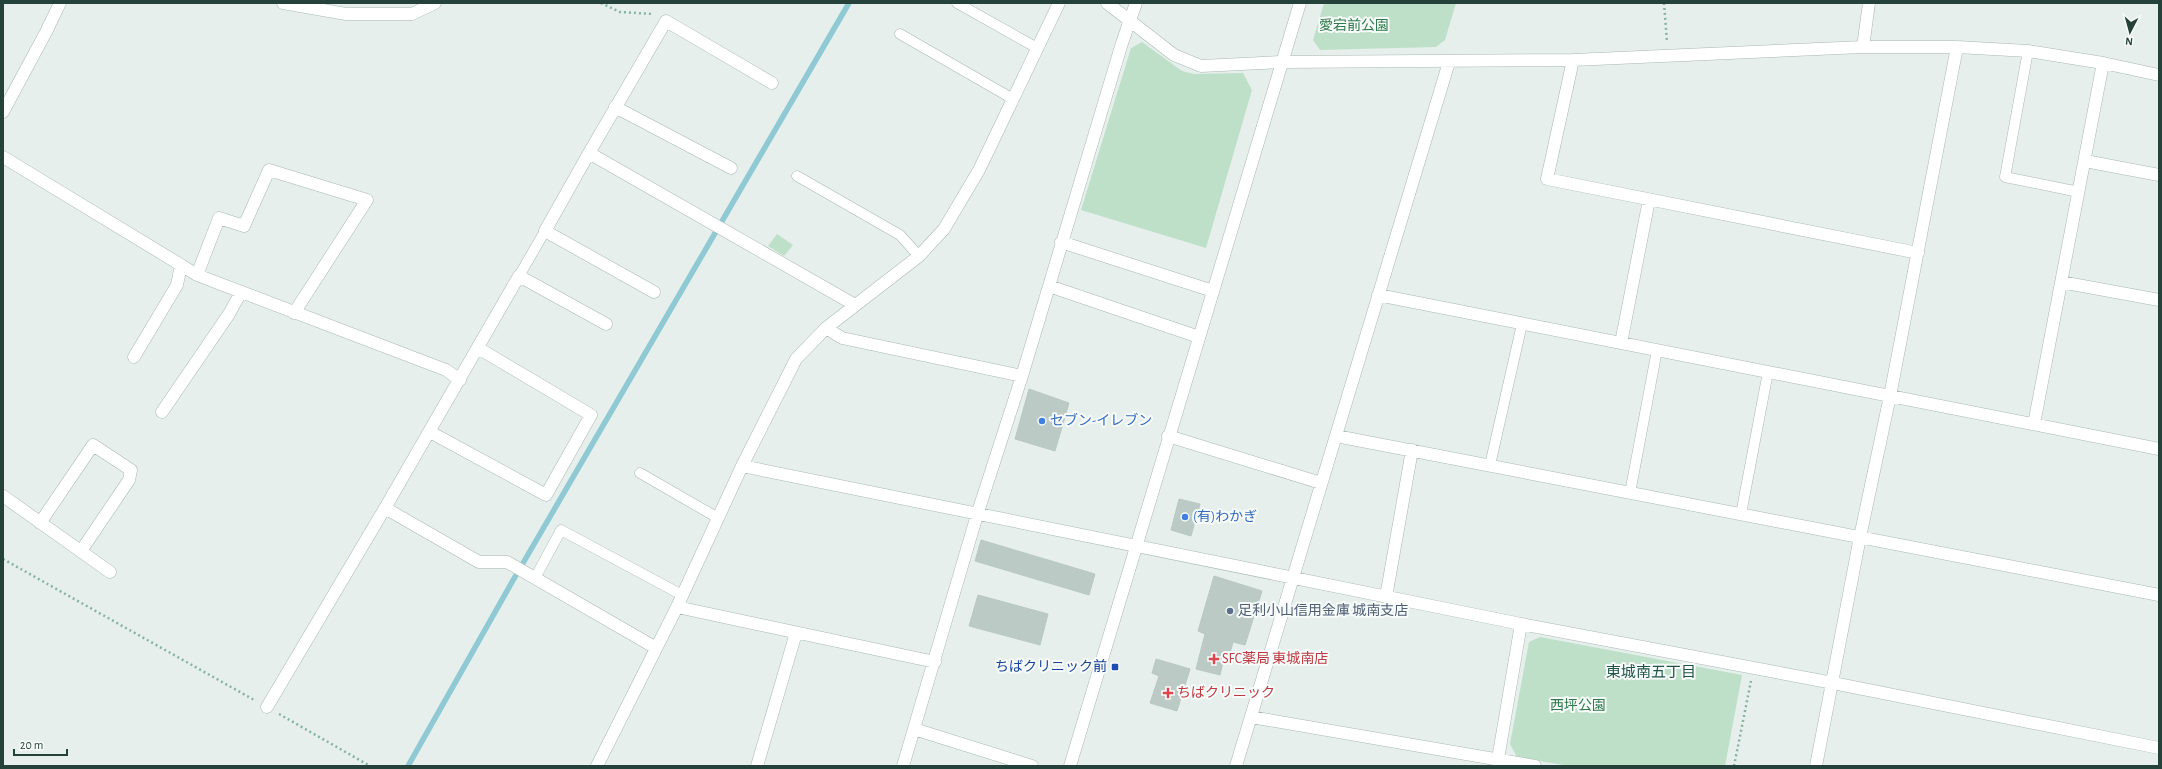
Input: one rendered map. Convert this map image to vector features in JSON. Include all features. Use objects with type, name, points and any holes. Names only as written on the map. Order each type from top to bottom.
[{"type":"street","points":[[3,112],[60,3]]},
{"type":"street","points":[[283,3],[346,14],[412,14],[435,3]]},
{"type":"street","points":[[597,766],[677,607],[742,466],[796,359],[826,328],[919,256],[944,229],[979,170],[1059,3]]},
{"type":"street","points":[[1107,3],[1174,54],[1201,66],[1282,62],[1573,60],[1863,47],[1957,47],[2028,51],[2103,63],[2159,75]]},
{"type":"street","points":[[903,766],[935,662],[977,515],[1022,376],[1129,21],[1136,3]]},
{"type":"street","points":[[1070,766],[1168,436],[1300,3]]},
{"type":"street","points":[[1863,47],[1869,3]]},
{"type":"street","points":[[654,292],[545,230],[666,21],[772,83]]},
{"type":"street","points":[[1816,766],[1860,537],[1890,396],[1957,47]]},
{"type":"street","points":[[1573,60],[1547,179],[1918,253]]},
{"type":"street","points":[[1236,766],[1291,578],[1336,436],[1449,62]]},
{"type":"street","points":[[2034,424],[2103,63]]},
{"type":"street","points":[[615,107],[731,168]]},
{"type":"street","points":[[589,153],[855,305]]},
{"type":"street","points":[[3,156],[197,275],[446,370],[460,380]]},
{"type":"street","points":[[2085,160],[2159,176]]},
{"type":"street","points":[[197,275],[219,218],[244,226],[269,170],[366,200],[294,313]]},
{"type":"street","points":[[1621,343],[1649,200]]},
{"type":"street","points":[[1062,242],[1213,291]]},
{"type":"street","points":[[134,357],[177,285],[181,265]]},
{"type":"street","points":[[267,707],[430,432],[519,276],[606,324]]},
{"type":"street","points":[[2061,282],[2159,300]]},
{"type":"street","points":[[1049,286],[1199,337]]},
{"type":"street","points":[[162,412],[229,314],[240,292]]},
{"type":"street","points":[[1378,295],[2159,449]]},
{"type":"street","points":[[826,328],[842,338],[1022,376]]},
{"type":"street","points":[[430,432],[546,495],[590,415],[478,348]]},
{"type":"street","points":[[1168,436],[1321,483]]},
{"type":"street","points":[[1336,436],[2159,595]]},
{"type":"street","points":[[40,522],[93,445],[131,470],[129,480],[81,552]]},
{"type":"street","points":[[1386,597],[1412,450]]},
{"type":"street","points":[[742,466],[977,515],[1521,624],[1753,669],[1833,682],[2159,748]]},
{"type":"street","points":[[3,496],[110,572]]},
{"type":"street","points":[[385,508],[479,562],[507,562],[656,648]]},
{"type":"street","points":[[677,607],[935,662]]},
{"type":"street","points":[[1498,759],[1521,624]]},
{"type":"street","points":[[757,766],[796,633]]},
{"type":"street","points":[[1250,718],[1535,766]]},
{"type":"street","points":[[914,729],[1032,766]]},
{"type":"lane","points":[[957,3],[1037,48]]},
{"type":"lane","points":[[900,34],[1014,99]]},
{"type":"lane","points":[[2028,51],[2005,177],[2078,192]]},
{"type":"lane","points":[[797,176],[900,235],[919,256]]},
{"type":"lane","points":[[519,276],[545,230]]},
{"type":"lane","points":[[1490,465],[1522,324]]},
{"type":"lane","points":[[1630,493],[1657,350]]},
{"type":"lane","points":[[1741,514],[1768,372]]},
{"type":"lane","points":[[640,473],[718,518]]},
{"type":"lane","points":[[535,578],[561,530],[682,595]]},
{"type":"path","points":[[601,3],[620,12],[651,13],[666,21]]},
{"type":"path","points":[[1664,3],[1668,55]]},
{"type":"path","points":[[3,559],[370,766]]},
{"type":"path","points":[[1734,766],[1753,669]]},
{"type":"green space","name":"愛宕前公園","points":[[1324,3],[1456,3],[1445,40],[1436,47],[1320,50],[1313,40]]},
{"type":"green space","points":[[1142,42],[1182,71],[1194,74],[1243,73],[1252,90],[1206,248],[1081,210],[1131,48]]},
{"type":"green space","points":[[777,234],[793,245],[784,256],[768,246]]},
{"type":"green space","name":"西坪公園","points":[[1540,637],[1742,675],[1725,766],[1569,766],[1517,757],[1510,744],[1529,642]]},
{"type":"building","name":"セブン-イレブン","points":[[1029,389],[1069,403],[1055,451],[1015,439]]},
{"type":"building","name":"(有)わかぎ","points":[[1179,499],[1200,504],[1191,536],[1171,530]]},
{"type":"building","points":[[981,540],[1095,574],[1089,595],[975,561]]},
{"type":"building","name":"足利小山信用金庫 城南支店","points":[[1214,576],[1262,591],[1245,645],[1233,642],[1227,664],[1223,662],[1220,675],[1196,669],[1205,634],[1198,631]]},
{"type":"building","points":[[978,595],[1048,614],[1040,645],[969,626]]},
{"type":"building","name":"ちばクリニック","points":[[1156,659],[1190,669],[1177,711],[1150,703],[1159,676],[1152,673]]},
{"type":"waterway","points":[[408,766],[512,582],[849,3]]},
{"type":"place","name":"セブン-イレブン","points":[[1042,421]]},
{"type":"place","name":"(有)わかぎ","points":[[1185,517]]},
{"type":"place","name":"足利小山信用金庫 城南支店","points":[[1230,611]]},
{"type":"place","name":"SFC薬局 東城南店","points":[[1214,659]]},
{"type":"place","name":"ちばクリニック前","points":[[1115,667]]},
{"type":"place","name":"ちばクリニック","points":[[1168,693]]},
{"type":"district","name":"東城南五丁目","points":[[1651,672]]}]
